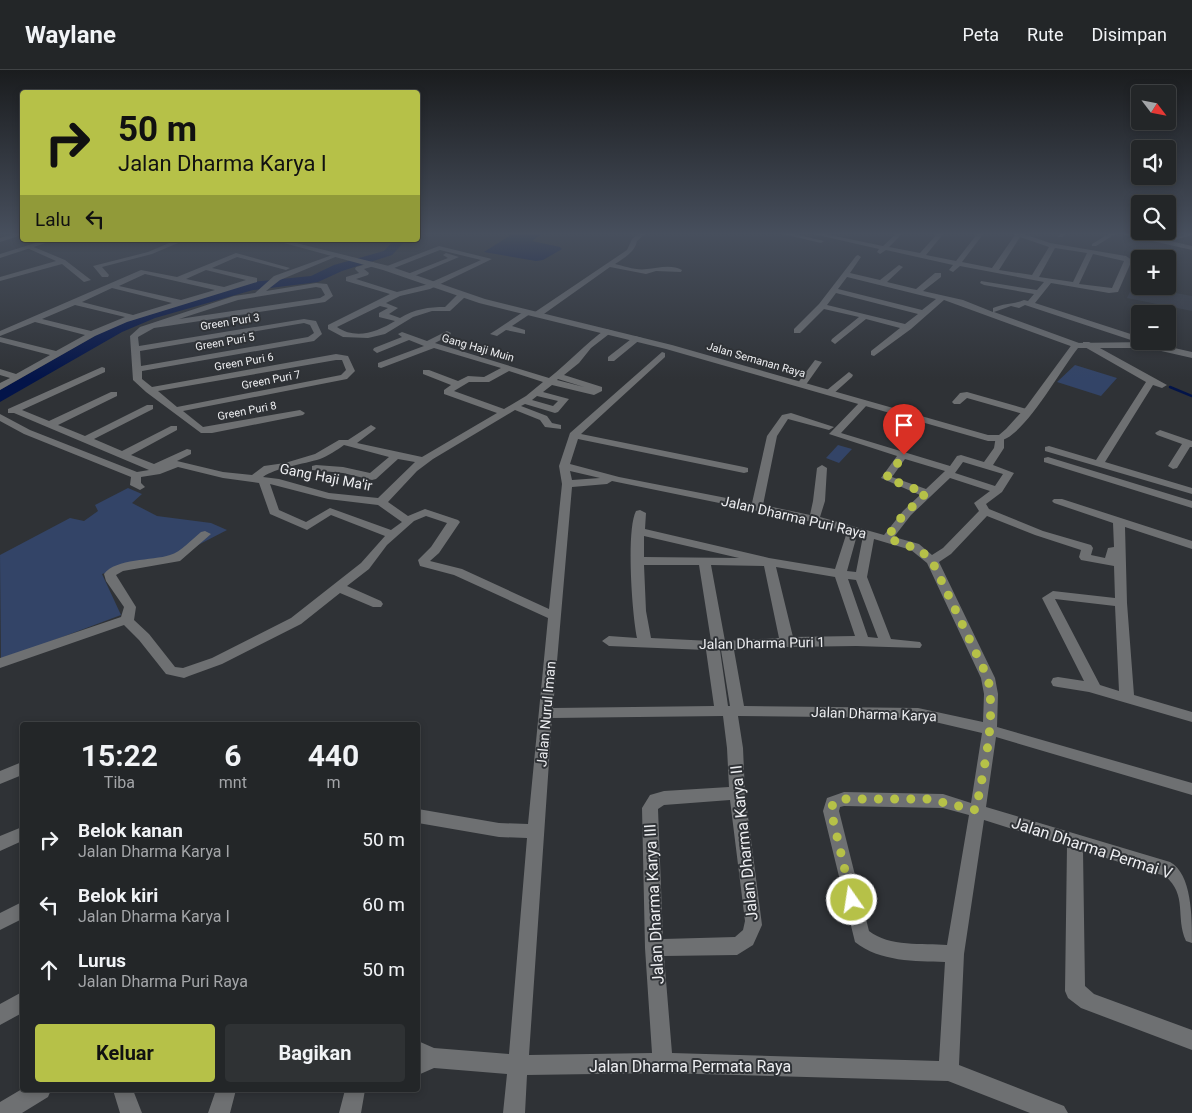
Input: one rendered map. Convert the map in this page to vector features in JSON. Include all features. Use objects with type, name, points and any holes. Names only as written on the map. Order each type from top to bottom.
[{"type":"street","points":[[0,334],[121,282]]},
{"type":"street","points":[[190,282],[225,290]]},
{"type":"street","points":[[0,387],[92,334],[132,316],[250,282]]},
{"type":"street","points":[[174,410],[138,380],[134,336],[150,326],[263,288],[273,282]]},
{"type":"street","points":[[358,282],[397,294]]},
{"type":"street","name":"Jalan Semanan Raya","points":[[427,282],[462,295],[638,338],[830,392],[971,435],[1000,438]]},
{"type":"street","points":[[438,282],[415,291],[397,294],[331,327],[342,334],[362,337],[377,334],[400,320],[432,309],[446,310],[462,295]]},
{"type":"street","points":[[494,334],[533,313],[583,282]]},
{"type":"street","points":[[797,332],[822,306],[840,282]]},
{"type":"street","points":[[877,282],[942,297],[1076,345],[1131,342]]},
{"type":"street","points":[[918,292],[930,282]]},
{"type":"street","points":[[1056,282],[1113,291],[1118,282]]},
{"type":"street","points":[[984,283],[1040,293]]},
{"type":"street","points":[[1030,304],[1047,283]]},
{"type":"street","points":[[150,326],[322,300],[329,296],[322,285],[263,288]]},
{"type":"street","points":[[111,286],[181,302]]},
{"type":"street","points":[[834,290],[924,313]]},
{"type":"street","points":[[874,353],[908,327],[942,297]]},
{"type":"street","points":[[74,302],[132,316]]},
{"type":"street","points":[[996,310],[1010,304],[1019,306],[1024,302],[1131,338]]},
{"type":"street","points":[[379,303],[394,308],[382,314],[400,320]]},
{"type":"street","points":[[822,306],[908,327]]},
{"type":"street","points":[[835,341],[864,316]]},
{"type":"street","points":[[34,319],[92,334]]},
{"type":"street","name":"Green Puri 3","points":[[134,349],[307,321],[314,324],[316,337]]},
{"type":"street","points":[[505,327],[522,332]]},
{"type":"street","points":[[408,520],[381,502],[424,461],[535,393],[576,361],[588,346],[608,331]]},
{"type":"street","points":[[381,365],[429,345],[447,333]]},
{"type":"street","name":"Gang Haji Muin","points":[[377,350],[406,336],[429,345],[481,358],[508,368],[553,378]]},
{"type":"street","name":"Green Puri 5","points":[[137,369],[316,337]]},
{"type":"street","points":[[611,359],[638,338]]},
{"type":"street","points":[[0,339],[56,354]]},
{"type":"street","points":[[1086,344],[1146,379],[1162,385]]},
{"type":"street","points":[[987,466],[999,448],[1000,438],[1008,433],[1027,412],[1076,345]]},
{"type":"street","points":[[1174,350],[1192,355]]},
{"type":"street","name":"Jalan Nurul Iman","points":[[514,1113],[545,713],[567,484],[564,466],[574,436],[662,355]]},
{"type":"street","name":"Green Puri 6","points":[[149,390],[343,357]]},
{"type":"street","name":"Green Puri 7","points":[[174,410],[344,377],[351,371],[343,357]]},
{"type":"street","points":[[802,384],[818,362]]},
{"type":"street","points":[[508,368],[486,380],[467,379],[447,392],[544,418],[545,423],[558,427]]},
{"type":"street","points":[[0,416],[102,370]]},
{"type":"street","points":[[0,372],[18,377]]},
{"type":"street","points":[[426,372],[458,384]]},
{"type":"street","points":[[830,392],[849,375]]},
{"type":"street","points":[[1099,463],[1150,384]]},
{"type":"street","points":[[525,400],[555,410],[564,399],[535,393]]},
{"type":"street","points":[[49,425],[114,394]]},
{"type":"street","points":[[957,402],[964,395],[967,395],[1027,412]]},
{"type":"street","points":[[864,402],[834,434],[904,455],[998,490]]},
{"type":"street","points":[[85,440],[150,407]]},
{"type":"street","points":[[14,410],[157,468],[187,452]]},
{"type":"street","name":"Green Puri 8","points":[[174,410],[199,429],[212,430],[300,413]]},
{"type":"street","points":[[0,416],[27,432],[136,475],[135,485],[140,487]]},
{"type":"street","points":[[757,508],[772,436],[785,417],[791,416],[829,427]]},
{"type":"street","points":[[123,455],[174,428]]},
{"type":"street","points":[[349,444],[371,428]]},
{"type":"street","points":[[1160,434],[1190,443],[1173,466]]},
{"type":"street","points":[[574,436],[744,470]]},
{"type":"street","points":[[259,481],[268,468],[286,466],[319,456],[343,442],[396,456],[424,461]]},
{"type":"street","points":[[1192,491],[1099,463],[1049,454],[1192,505]]},
{"type":"street","points":[[904,455],[886,478],[926,493]]},
{"type":"street","points":[[316,468],[343,470],[372,477],[396,456]]},
{"type":"street","points":[[887,538],[899,520],[950,472],[960,458],[1009,473],[998,490],[980,504],[985,511],[1039,533],[1087,548],[1085,557],[1111,563],[1112,551],[1120,551]]},
{"type":"street","name":"Gang Haji Ma'ir","points":[[136,475],[156,472],[177,464],[259,481],[279,482],[328,496],[381,502]]},
{"type":"street","name":"Jalan Dharma Puri Raya","points":[[564,466],[619,480],[814,519],[887,538],[920,550],[932,561],[988,678],[991,694],[990,730],[955,954],[948,1071]]},
{"type":"street","points":[[814,519],[819,501],[822,468]]},
{"type":"street","name":"Jalan Dharma Puri Raya","points":[[567,484],[619,480]]},
{"type":"street","name":"Gang Haji Ma'ir","points":[[259,481],[274,512],[307,527],[330,510],[393,535]]},
{"type":"street","points":[[1058,501],[1192,545]]},
{"type":"street","points":[[932,561],[947,551],[985,511]]},
{"type":"street","points":[[127,620],[144,637],[171,672],[184,673],[217,661],[296,621],[340,588],[365,566],[376,550],[408,520],[425,512],[454,522],[442,542],[424,560],[424,563],[456,572],[523,604],[554,616]]},
{"type":"street","points":[[640,513],[638,561],[641,628],[644,642]]},
{"type":"street","points":[[1119,521],[1120,604],[1127,699]]},
{"type":"street","points":[[853,530],[840,574],[863,642]]},
{"type":"street","points":[[638,532],[671,537],[769,562],[861,577]]},
{"type":"street","points":[[127,620],[130,607],[112,581],[110,574],[119,568],[176,558],[205,534]]},
{"type":"street","points":[[869,534],[861,577],[886,642]]},
{"type":"street","points":[[638,561],[769,562]]},
{"type":"street","name":"Jalan Dharma Karya II","points":[[654,948],[737,946],[750,936],[754,921],[730,711],[704,561]]},
{"type":"street","points":[[769,562],[787,642]]},
{"type":"street","points":[[340,588],[377,604]]},
{"type":"street","points":[[1092,687],[1048,602],[1048,597],[1120,604]]},
{"type":"street","points":[[0,663],[127,620]]},
{"type":"street","name":"Jalan Dharma Puri 1","points":[[609,641],[719,646],[787,642],[886,642],[915,645]]},
{"type":"street","points":[[1058,682],[1092,687],[1192,717]]},
{"type":"street","name":"Jalan Dharma Karya","points":[[545,713],[730,711],[918,713],[942,717],[990,730],[1192,789]]},
{"type":"street","points":[[0,778],[20,769]]},
{"type":"street","name":"Jalan Dharma Karya III","points":[[663,1063],[654,948],[651,805],[664,798],[738,793]]},
{"type":"street","name":"Jalan Dharma Permai V","points":[[955,954],[880,947],[868,944],[861,936],[831,811],[833,803],[844,799],[928,799],[976,810],[1176,874],[1186,889],[1192,935]]},
{"type":"street","points":[[420,816],[499,830],[536,831]]},
{"type":"street","points":[[0,844],[20,835]]},
{"type":"street","points":[[1076,841],[1075,991],[1088,1001],[1192,1040]]},
{"type":"street","points":[[0,922],[20,911]]},
{"type":"street","points":[[0,1015],[20,1003]]},
{"type":"street","name":"Jalan Dharma Permata Raya","points":[[423,1058],[518,1065],[663,1063],[948,1071],[1057,1113]]},
{"type":"street","points":[[2,1113],[38,1092]]},
{"type":"street","points":[[124,1092],[131,1113]]},
{"type":"street","points":[[219,1113],[225,1092]]},
{"type":"street","points":[[350,1113],[355,1092]]},
{"type":"shaded area","points":[[1131,289],[1131,295],[1176,295],[1176,293],[1192,296],[1192,311],[1176,308],[1176,305],[1162,305],[1127,298]]},
{"type":"shaded area","points":[[1075,365],[1117,378],[1101,396],[1057,382]]},
{"type":"shaded area","points":[[838,445],[852,449],[839,463],[826,458]]},
{"type":"shaded area","points":[[128,488],[142,494],[132,503],[157,516],[211,523],[227,530],[169,560],[144,560],[102,574],[121,615],[1,660],[0,555],[70,518],[84,521],[98,511],[95,505]]},
{"type":"waterway","points":[[0,397],[117,329],[150,315],[252,286],[290,282]]},
{"type":"waterway","points":[[1170,387],[1192,396]]},
{"type":"route","points":[[852,900],[831,811],[833,803],[844,799],[928,799],[976,810],[990,730],[991,694],[988,678],[932,561],[915,547],[887,538],[899,520],[920,502],[926,493],[886,478],[904,455]]}]
